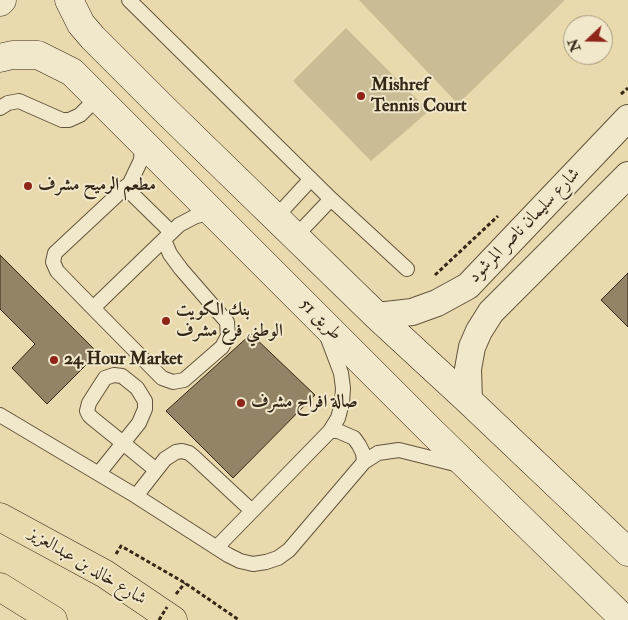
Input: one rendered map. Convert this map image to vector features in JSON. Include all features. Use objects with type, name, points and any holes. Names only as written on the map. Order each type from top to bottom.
[{"type":"main road","name":"شارع خالد بن عبدالعزيز","points":[[0,517],[105,574],[170,613]]},
{"type":"main road","points":[[0,587],[53,620]]},
{"type":"street","points":[[69,0],[81,24],[93,38],[164,109],[377,316],[470,401],[628,552]]},
{"type":"street","name":"طريق 51","points":[[0,58],[12,55],[38,55],[72,72],[469,468],[625,620]]},
{"type":"street","points":[[143,142],[150,123],[164,109]]},
{"type":"street","name":"شارع سليمان ناصر المرشود","points":[[377,316],[412,312],[437,303],[468,286],[621,109]]},
{"type":"street","name":"شارع سليمان ناصر المرشود","points":[[470,401],[468,369],[472,347],[491,312],[628,175]]},
{"type":"street","points":[[468,286],[491,312]]},
{"type":"lane","points":[[128,0],[331,199],[407,269]]},
{"type":"lane","points":[[0,108],[8,103],[19,101],[62,120],[70,120],[80,115],[98,97]]},
{"type":"lane","points":[[125,187],[167,236],[170,254],[181,269],[226,322],[228,336],[222,347],[184,380],[173,382],[162,378],[57,271],[53,262],[55,253],[125,187],[130,183],[140,160],[143,142]]},
{"type":"lane","points":[[276,217],[311,179]]},
{"type":"lane","points":[[296,237],[331,199]]},
{"type":"lane","points":[[93,308],[179,225],[194,217],[212,211]]},
{"type":"lane","points":[[217,547],[330,431],[338,418],[343,388],[341,373],[322,322]]},
{"type":"lane","points":[[99,473],[123,443],[143,417],[145,409],[145,401],[137,388],[122,376],[114,375],[105,378],[89,403],[88,411],[92,418],[123,443],[156,470]]},
{"type":"lane","points":[[0,415],[99,473],[228,555],[247,562],[266,562],[278,558],[289,550],[364,462],[378,453],[399,450],[469,468]]},
{"type":"lane","points":[[330,431],[338,431],[354,438],[363,453],[364,462]]},
{"type":"lane","points":[[136,496],[170,455],[176,452],[189,453],[252,511]]},
{"type":"path","points":[[621,109],[628,88]]},
{"type":"path","points":[[407,269],[426,283],[505,210]]},
{"type":"path","points":[[121,546],[185,583],[239,620]]},
{"type":"path","points":[[159,620],[170,613]]},
{"type":"shaded area","points":[[359,0],[565,0],[458,104]]},
{"type":"shaded area","name":"Mishref Tennis Court","points":[[346,28],[429,111],[371,161],[293,81]]},
{"type":"building","points":[[0,255],[98,353],[47,404],[12,368],[35,344],[0,309]]},
{"type":"building","points":[[628,273],[628,327],[601,300]]},
{"type":"building","name":"صالة افراح مشرف","points":[[251,334],[315,395],[233,478],[166,411]]},
{"type":"place","name":"Mishref Tennis Court","points":[[361,96]]},
{"type":"place","name":"مطعم الرميح مشرف","points":[[28,186]]},
{"type":"place","name":"بنك الكويت الوطني فرع مشرف","points":[[166,321]]},
{"type":"place","name":"24 Hour Market","points":[[54,360]]},
{"type":"place","name":"صالة افراح مشرف","points":[[241,403]]}]
